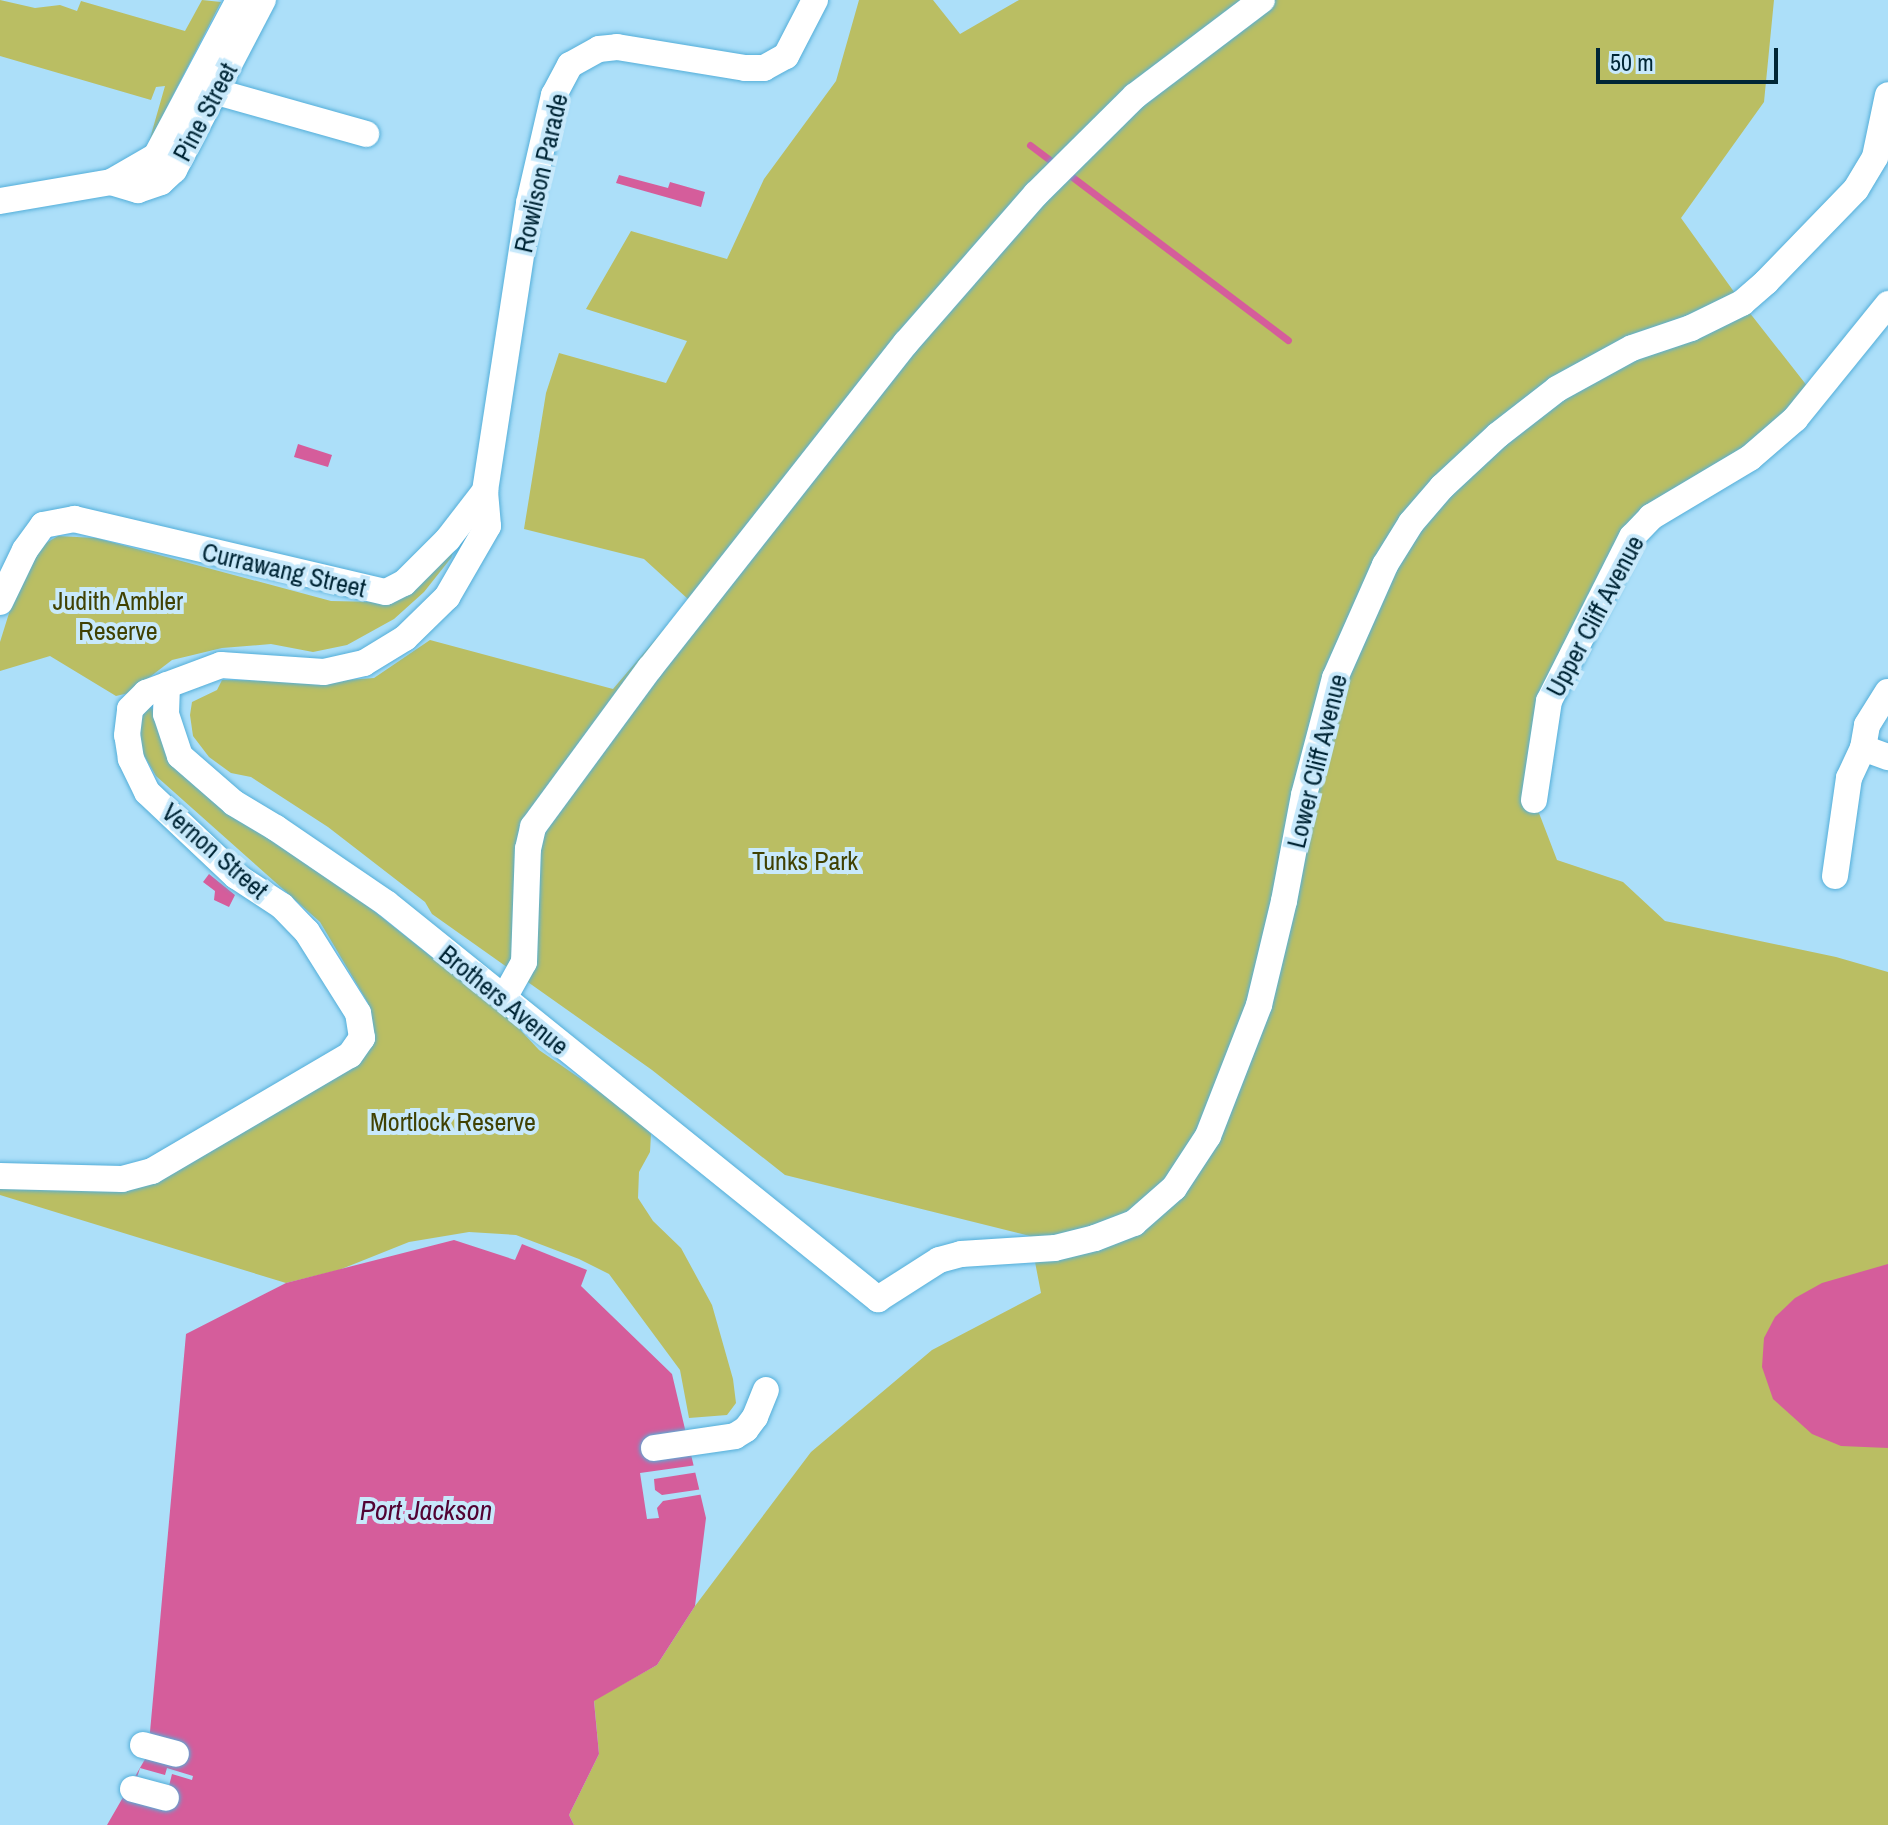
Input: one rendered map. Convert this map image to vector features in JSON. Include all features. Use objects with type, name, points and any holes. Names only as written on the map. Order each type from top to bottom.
[{"type":"street","name":"Pine Street","points":[[111,182],[156,156],[239,0]]},
{"type":"street","name":"Pine Street","points":[[111,182],[138,190],[161,182],[174,170],[263,0]]},
{"type":"street","name":"Rowlison Parade","points":[[485,491],[529,203],[554,95],[570,65],[599,49],[617,47],[745,68],[764,68],[786,56],[804,27],[815,0]]},
{"type":"street","points":[[504,998],[524,962],[528,849],[533,827],[650,668],[906,343],[1036,194],[1135,96],[1262,0]]},
{"type":"street","points":[[217,92],[366,134]]},
{"type":"street","name":"Lower Cliff Avenue","points":[[878,1299],[939,1260],[961,1254],[1055,1248],[1134,1223],[1174,1188],[1208,1136],[1259,1005],[1284,901],[1304,795],[1335,678],[1385,565],[1411,523],[1442,487],[1498,435],[1557,389],[1632,348],[1691,328],[1742,303],[1766,282],[1856,189],[1875,157],[1888,95]]},
{"type":"street","points":[[0,201],[111,182]]},
{"type":"street","name":"Upper Cliff Avenue","points":[[1534,800],[1549,701],[1632,537],[1651,517],[1750,458],[1795,419],[1888,304]]},
{"type":"street","name":"Currawang Street","points":[[0,602],[25,550],[43,525],[74,519],[386,592],[404,583],[448,539],[485,491]]},
{"type":"street","name":"Vernon Street","points":[[0,1176],[122,1179],[152,1171],[350,1055],[362,1038],[358,1013],[307,932],[282,906],[236,876],[147,792],[131,759],[127,735],[130,709],[146,693],[221,665],[324,672],[364,663],[405,638],[447,597],[488,526],[485,491]]},
{"type":"street","name":"Brothers Avenue","points":[[167,685],[166,714],[180,756],[234,803],[386,903],[878,1299]]},
{"type":"street","points":[[1835,876],[1849,778],[1876,752],[1867,725],[1888,692]]},
{"type":"street","points":[[654,1448],[735,1436],[746,1429],[755,1417],[766,1390]]},
{"type":"street","points":[[143,1745],[176,1754]]},
{"type":"street","points":[[133,1789],[166,1798]]},
{"type":"green space","points":[[0,0],[35,8],[60,5],[77,11],[81,1],[185,31],[202,0],[221,2],[149,142],[165,86],[156,87],[151,100],[0,56]]},
{"type":"green space","name":"Tunks Park","points":[[859,0],[933,0],[960,34],[1019,0],[1774,0],[1764,102],[1681,218],[1815,396],[1651,517],[1549,701],[1534,800],[1557,860],[1623,882],[1665,921],[1836,957],[1888,972],[1888,1825],[574,1825],[569,1815],[599,1754],[594,1700],[657,1665],[695,1606],[811,1452],[932,1350],[1041,1293],[1030,1236],[785,1175],[652,1070],[432,914],[425,902],[328,827],[251,777],[231,773],[209,757],[193,736],[192,702],[217,690],[222,680],[332,681],[374,678],[430,640],[613,689],[689,600],[644,559],[524,529],[546,393],[559,353],[666,383],[687,341],[586,309],[631,231],[727,259],[764,179],[836,81]]},
{"type":"green space","name":"Judith Ambler Reserve","points":[[460,534],[451,558],[424,592],[394,619],[347,645],[313,652],[271,644],[222,648],[172,660],[129,693],[116,696],[50,656],[0,671],[0,642],[20,578],[39,547],[58,536],[96,538],[331,601],[378,602]]},
{"type":"green space","name":"Mortlock Reserve","points":[[150,706],[156,712],[162,742],[512,1021],[539,1050],[636,1117],[651,1134],[650,1152],[639,1172],[638,1198],[653,1221],[681,1248],[712,1305],[733,1379],[736,1403],[727,1415],[689,1418],[680,1370],[609,1274],[516,1235],[469,1232],[409,1242],[339,1270],[286,1283],[0,1195],[0,1189],[138,1187],[373,1039],[368,1003],[320,922],[156,776],[141,750],[138,715]]},
{"type":"water","points":[[619,175],[668,188],[670,182],[705,192],[701,207],[616,183]]},
{"type":"water","points":[[298,444],[332,455],[328,467],[294,457]]},
{"type":"water","points":[[209,874],[235,895],[229,907],[214,900],[215,891],[203,882]]},
{"type":"water","name":"Port Jackson","points":[[454,1240],[515,1260],[522,1244],[587,1270],[581,1286],[672,1374],[706,1518],[695,1606],[657,1665],[594,1701],[599,1754],[569,1815],[574,1825],[107,1825],[148,1754],[186,1334],[286,1283]]},
{"type":"water","points":[[1888,1264],[1888,1448],[1841,1446],[1812,1434],[1773,1399],[1762,1367],[1764,1338],[1775,1317],[1795,1298],[1822,1283]]},
{"type":"pier","points":[[697,1465],[699,1472],[654,1479],[655,1490],[662,1495],[703,1489],[704,1494],[663,1501],[657,1508],[659,1518],[647,1519],[640,1473]]},
{"type":"pier","points":[[140,1768],[165,1775],[167,1768],[193,1776],[192,1780],[172,1774],[168,1790],[136,1781]]},
{"type":"waterway","points":[[1030,145],[1057,165]]},
{"type":"waterway","points":[[1067,173],[1288,340]]}]
